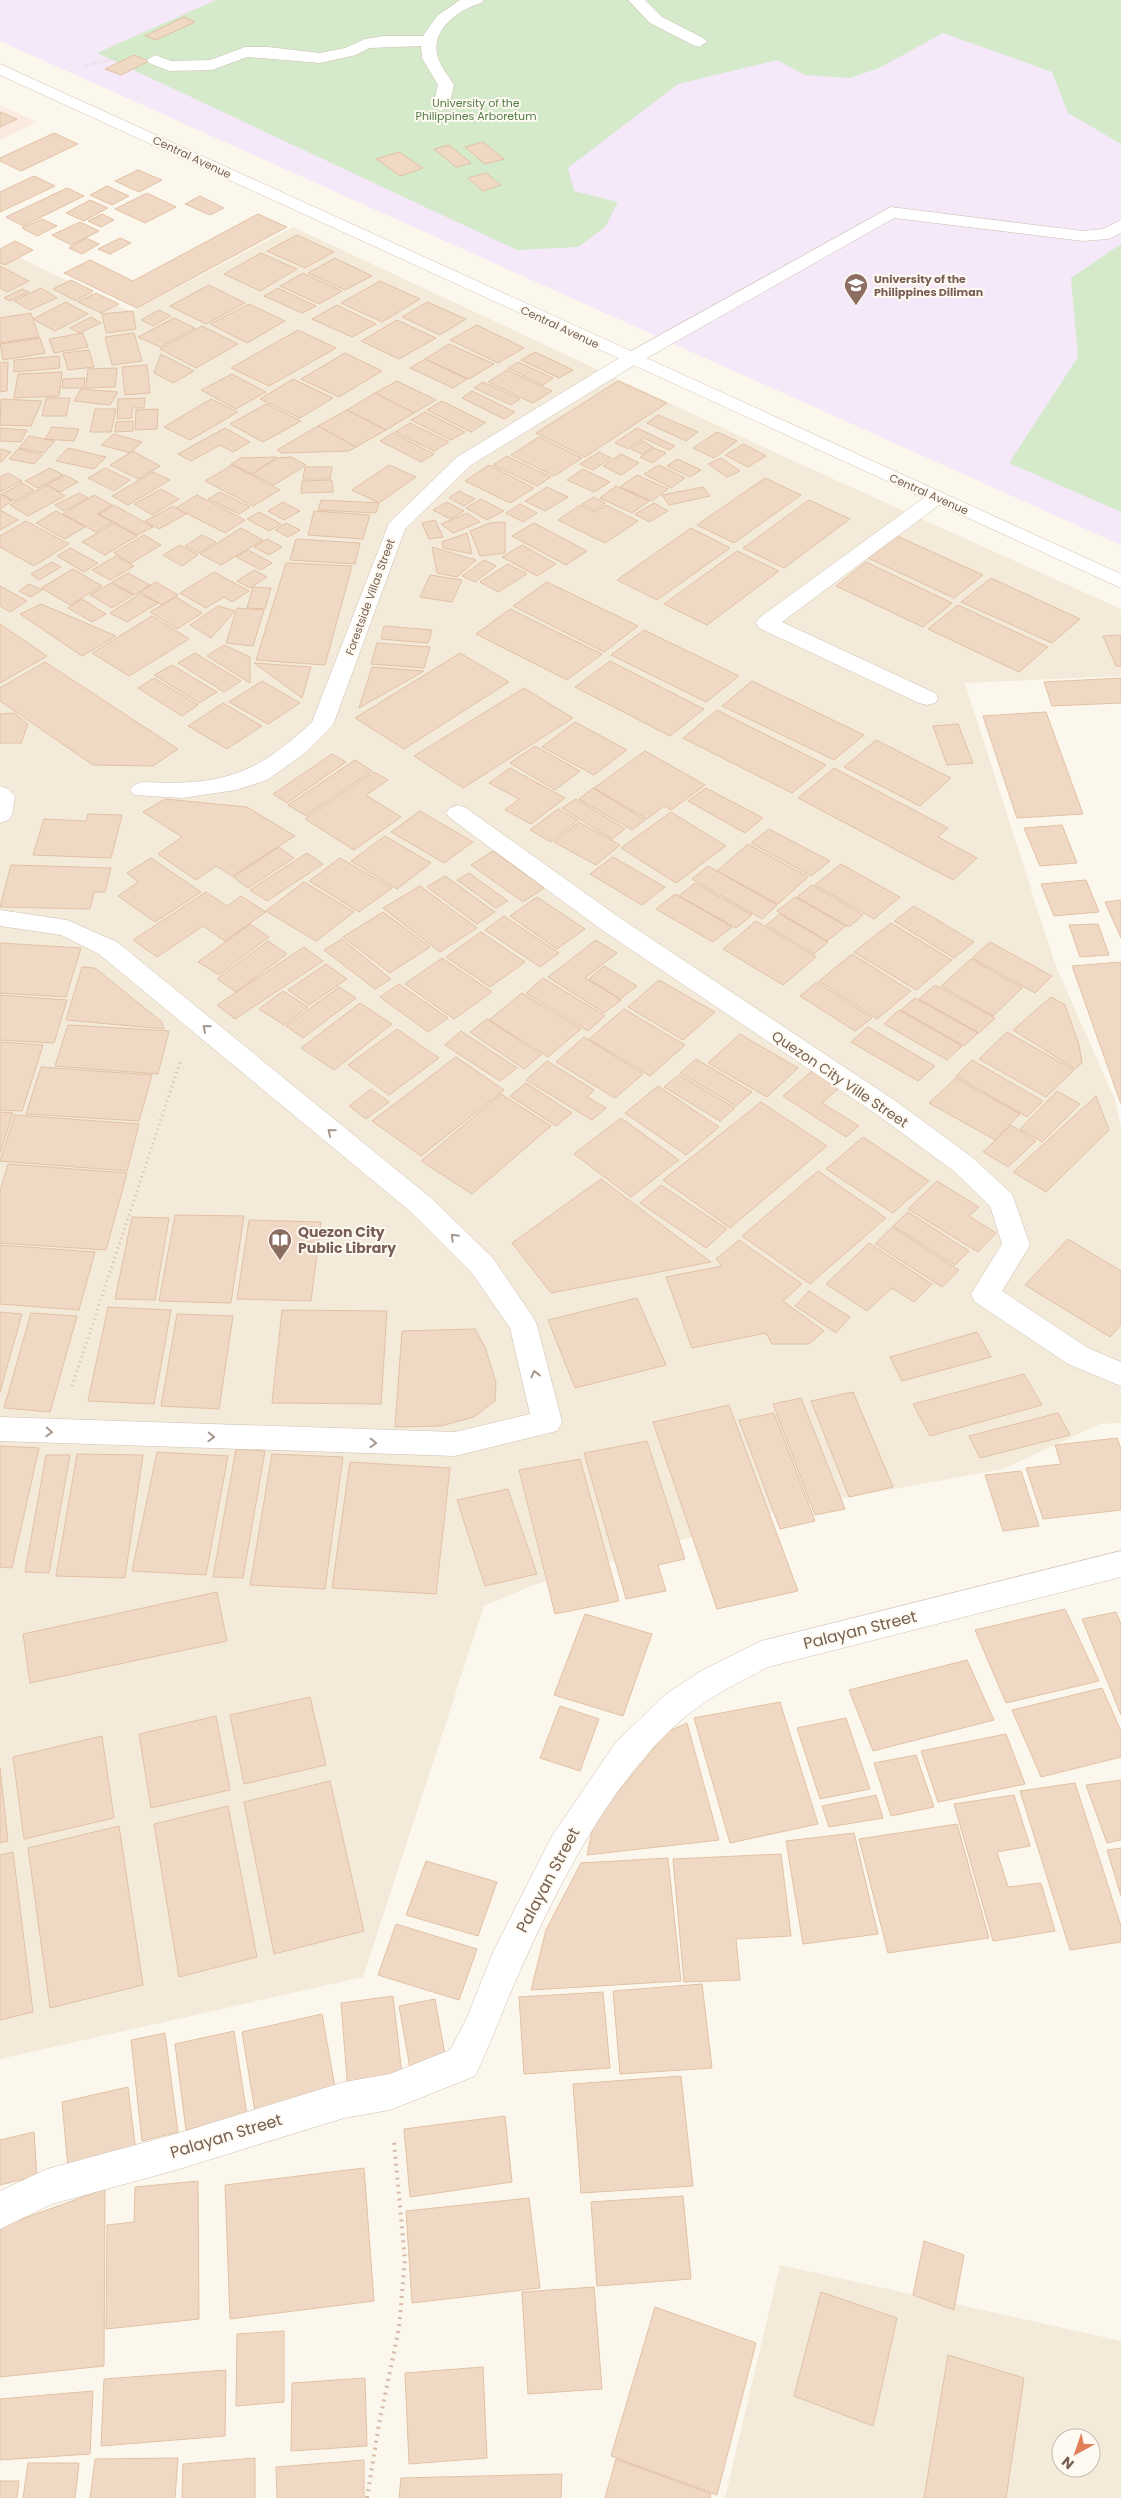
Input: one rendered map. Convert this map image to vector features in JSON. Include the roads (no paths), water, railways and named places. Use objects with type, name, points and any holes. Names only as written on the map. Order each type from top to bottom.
[{"type":"street","points":[[441,106],[446,86],[429,54],[432,33],[456,7],[476,0]]},
{"type":"street","points":[[618,0],[636,2],[664,24],[699,42]]},
{"type":"street","points":[[155,60],[169,66],[212,65],[245,52],[268,52],[320,58],[350,52],[365,44],[384,41],[430,41]]},
{"type":"street","name":"Central Avenue","points":[[2,71],[1121,582]]},
{"type":"street","name":"Forestside Villas Street","points":[[142,790],[178,791],[248,779],[276,764],[302,744],[322,725],[396,527],[464,460],[631,359],[891,212],[1083,236],[1108,234],[1121,225]]},
{"type":"street","points":[[926,698],[767,623],[936,498]]},
{"type":"street","name":"Quezon City Ville Street","points":[[458,813],[611,924],[888,1109],[964,1165],[1002,1201],[1016,1245],[986,1294],[1078,1356],[1121,1374]]},
{"type":"street","points":[[0,918],[25,920],[67,928],[108,948],[422,1205],[482,1265],[523,1325],[547,1422],[455,1444],[0,1429]]},
{"type":"street","name":"Palayan Street","points":[[0,2211],[46,2187],[176,2152],[344,2100],[390,2092],[462,2063],[479,2030],[504,1964],[564,1847],[626,1752],[677,1704],[712,1681],[761,1654],[1121,1564]]},
{"type":"place","name":"University of the Philippines Diliman","points":[[856,306]]},
{"type":"place","name":"Quezon City Public Library","points":[[280,1261]]},
{"type":"park label","name":"University of the Philippines Arboretum","points":[[476,109]]}]
